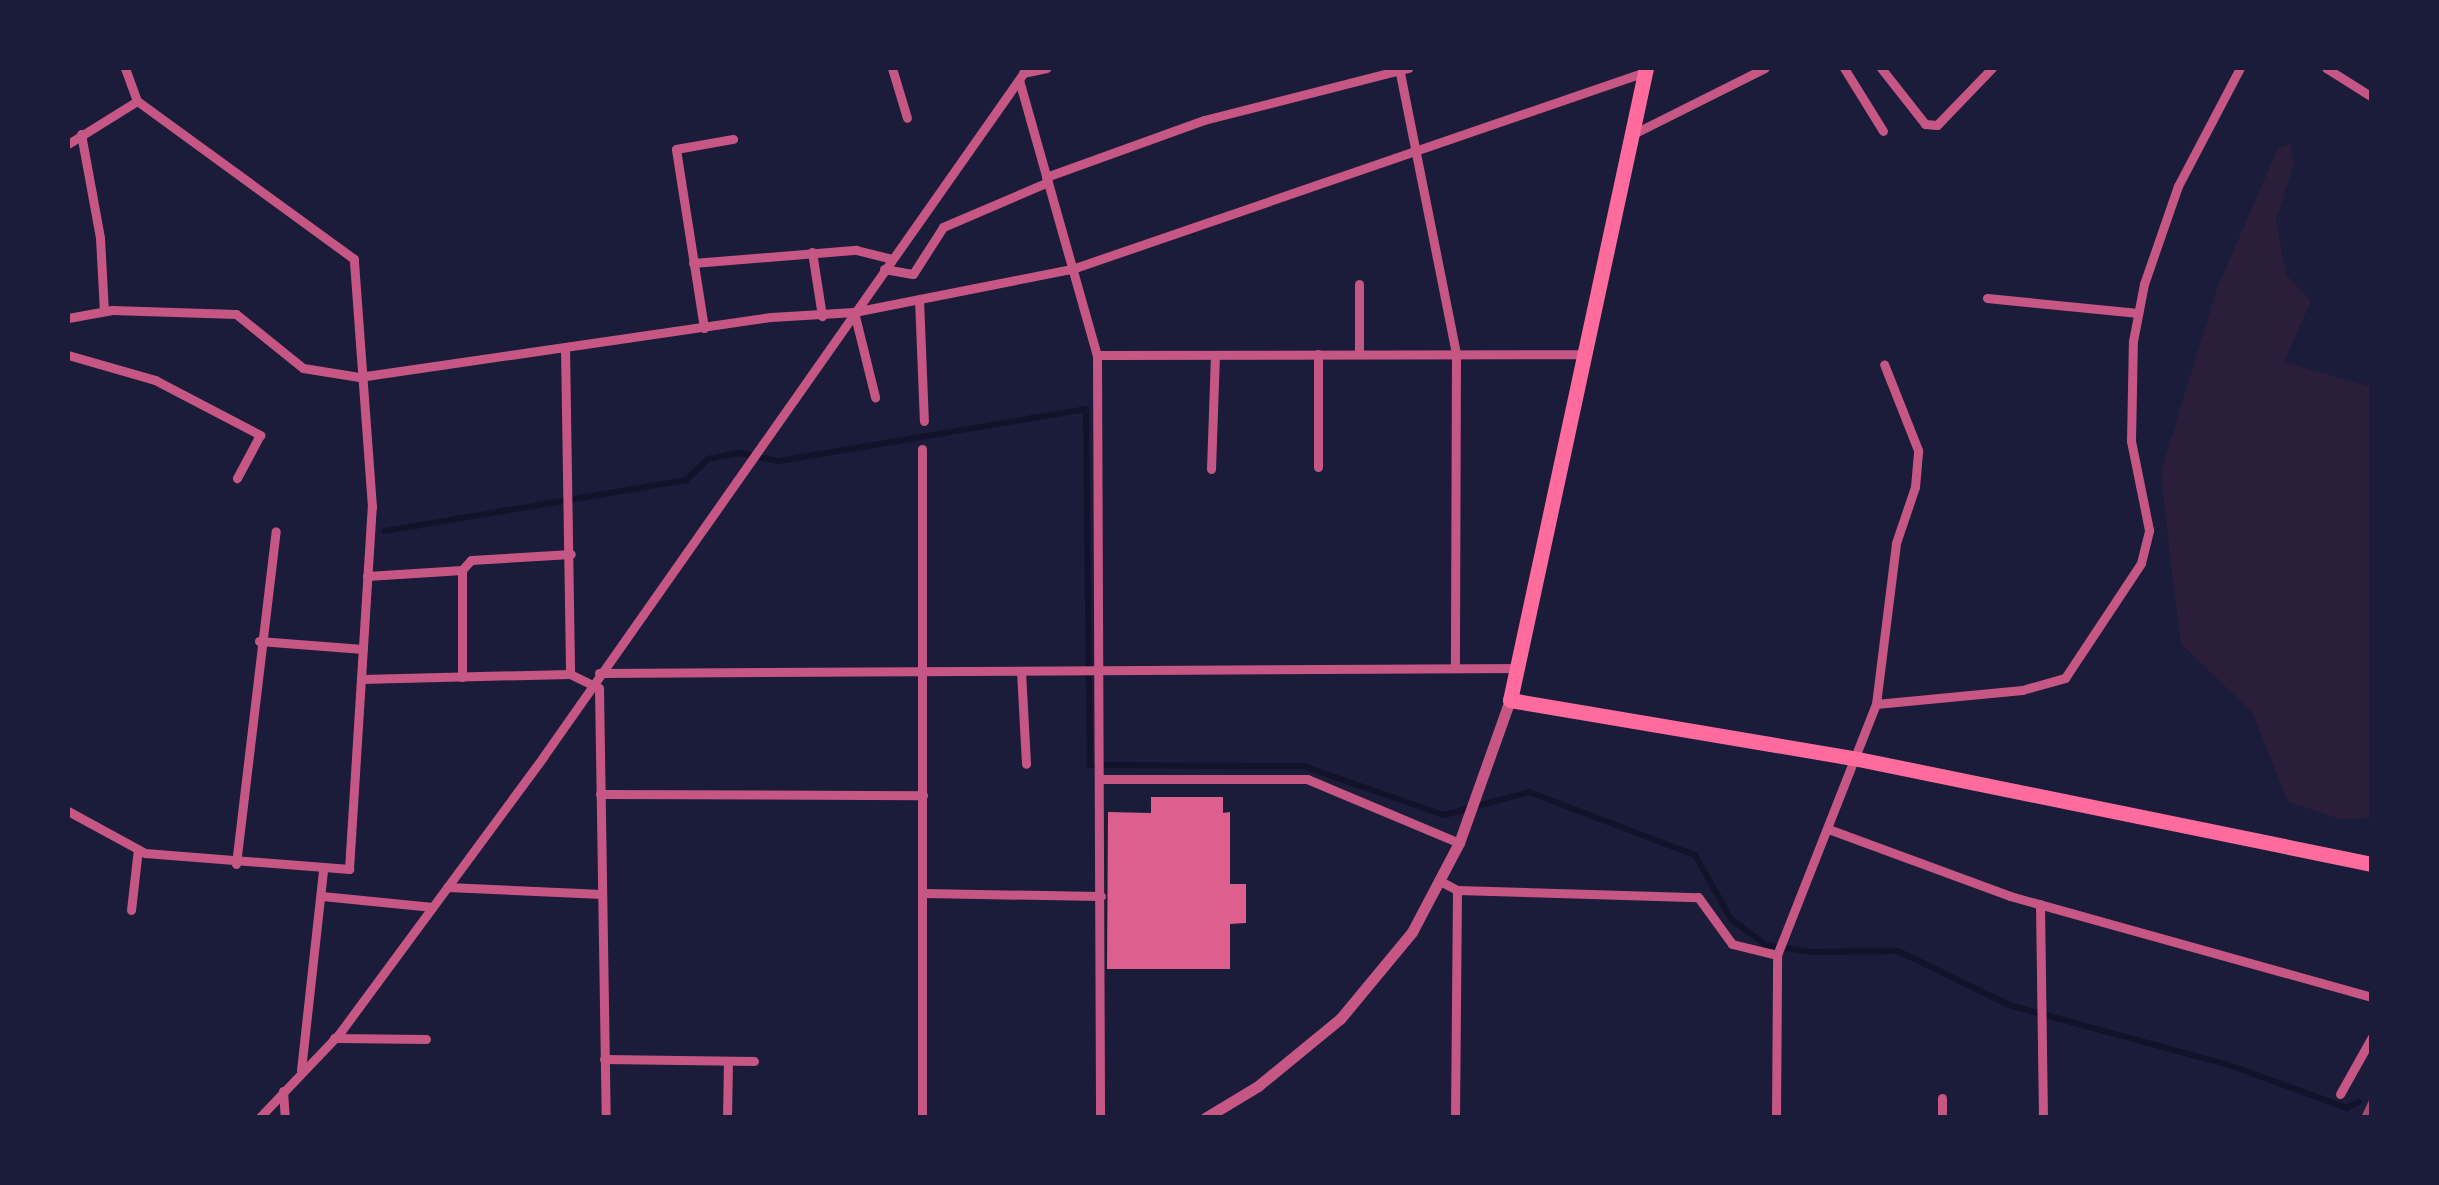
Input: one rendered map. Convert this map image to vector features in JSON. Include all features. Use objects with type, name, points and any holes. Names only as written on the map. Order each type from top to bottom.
[{"type":"highway","points":[[1646,70],[1629,136],[1520,668],[1510,700],[1853,758],[2372,864]]},
{"type":"street","points":[[68,811],[138,849],[236,864],[323,871],[350,869],[372,506],[359,377],[354,259],[137,101],[125,68]]},
{"type":"street","points":[[892,68],[907,118]]},
{"type":"street","points":[[259,1118],[334,1038],[447,887],[1022,72],[1046,68]]},
{"type":"street","points":[[1629,136],[1765,68]]},
{"type":"street","points":[[1844,68],[1882,131]]},
{"type":"street","points":[[1881,68],[1925,124],[1937,126],[1992,68]]},
{"type":"street","points":[[1876,704],[2055,683],[2096,637],[2141,564],[2150,530],[2131,441],[2138,313],[2178,186],[2240,68]]},
{"type":"street","points":[[2326,68],[2372,97]]},
{"type":"street","points":[[884,269],[913,274],[943,227],[1047,180],[1204,120],[1402,69],[1456,354],[1455,668]]},
{"type":"street","points":[[68,318],[104,311],[236,314],[302,368],[359,377],[704,328],[854,312],[1072,268],[1646,70]]},
{"type":"street","points":[[1022,72],[1047,180],[1097,355],[1100,1118]]},
{"type":"street","points":[[68,144],[137,101]]},
{"type":"street","points":[[82,134],[100,238],[104,311]]},
{"type":"street","points":[[704,328],[676,150],[733,138]]},
{"type":"street","points":[[693,263],[856,250],[892,259]]},
{"type":"street","points":[[812,252],[822,316]]},
{"type":"street","points":[[1359,284],[1359,354]]},
{"type":"street","points":[[1987,298],[2138,313]]},
{"type":"street","points":[[919,299],[924,421]]},
{"type":"street","points":[[854,312],[875,397]]},
{"type":"street","points":[[565,348],[571,501],[570,674]]},
{"type":"street","points":[[1210,469],[1215,354]]},
{"type":"street","points":[[1318,354],[1318,468]]},
{"type":"street","points":[[1097,355],[1584,354]]},
{"type":"street","points":[[68,355],[154,380],[260,435],[237,478]]},
{"type":"street","points":[[1776,1118],[1777,955],[1831,830],[1853,758],[1876,704],[1896,543],[1915,488],[1918,450],[1884,364]]},
{"type":"street","points":[[922,450],[922,1118]]},
{"type":"street","points":[[236,864],[258,642],[276,531]]},
{"type":"street","points":[[462,676],[462,570],[471,560],[571,554]]},
{"type":"street","points":[[368,576],[462,570]]},
{"type":"street","points":[[258,642],[363,649]]},
{"type":"street","points":[[599,673],[1520,668]]},
{"type":"street","points":[[1021,671],[1026,764]]},
{"type":"street","points":[[361,679],[570,674],[599,688],[606,1118]]},
{"type":"street","points":[[1206,1118],[1258,1086],[1340,1018],[1401,947],[1442,882],[1510,700]]},
{"type":"street","points":[[1101,780],[1307,780],[1459,843]]},
{"type":"street","points":[[600,794],[924,795]]},
{"type":"street","points":[[1831,830],[2040,904],[2372,997]]},
{"type":"street","points":[[131,910],[138,849]]},
{"type":"street","points":[[302,1070],[323,871]]},
{"type":"street","points":[[1442,882],[1457,890],[1698,897],[1732,944],[1777,955]]},
{"type":"street","points":[[447,887],[602,894]]},
{"type":"street","points":[[1455,1118],[1457,890]]},
{"type":"street","points":[[924,893],[1100,896]]},
{"type":"street","points":[[322,896],[432,907]]},
{"type":"street","points":[[2040,904],[2043,1118]]},
{"type":"street","points":[[2340,1094],[2372,1037]]},
{"type":"street","points":[[334,1038],[426,1038]]},
{"type":"street","points":[[604,1059],[754,1060]]},
{"type":"street","points":[[727,1118],[728,1062]]},
{"type":"street","points":[[283,1091],[286,1118]]},
{"type":"street","points":[[1942,1098],[1942,1118]]},
{"type":"shaded area","points":[[2290,144],[2294,164],[2276,220],[2286,275],[2311,301],[2284,362],[2368,386],[2371,378],[2371,818],[2340,819],[2288,802],[2252,712],[2181,644],[2171,565],[2161,471],[2218,286],[2278,148]]},
{"type":"building","points":[[1151,797],[1223,797],[1223,813],[1230,812],[1230,884],[1246,884],[1246,923],[1230,924],[1230,969],[1107,969],[1108,812],[1151,813]]},
{"type":"waterway","points":[[385,531],[686,480],[708,459],[740,453],[779,461],[1086,409],[1090,765],[1303,766],[1444,815],[1529,792],[1695,855],[1731,919],[1766,945],[1810,952],[1898,951],[2009,1005],[2229,1065],[2347,1108],[2358,1102]]},
{"type":"railway","points":[[2364,1118],[2372,1101]]}]
